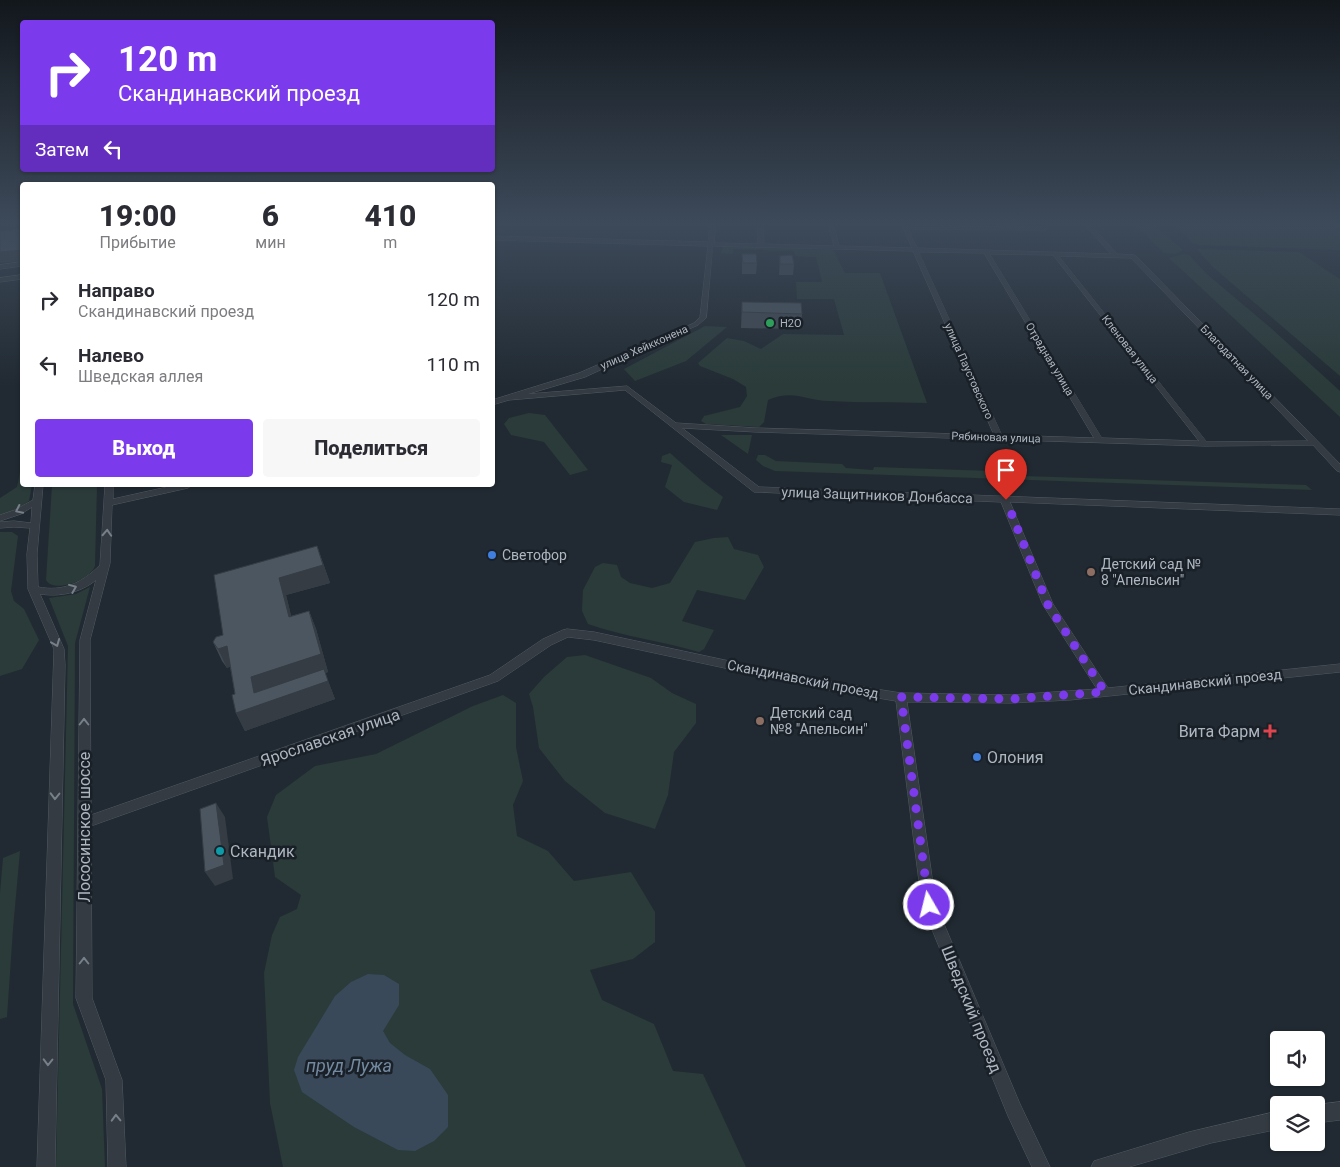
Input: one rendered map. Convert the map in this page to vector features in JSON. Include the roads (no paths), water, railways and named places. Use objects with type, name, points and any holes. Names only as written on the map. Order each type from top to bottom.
[{"type":"street","points":[[0,280],[19,277]]},
{"type":"street","name":"улица Хейкконена","points":[[495,402],[582,375],[696,324],[703,318],[707,277]]},
{"type":"street","name":"улица Паустовского","points":[[926,277],[998,437]]},
{"type":"street","name":"Отрадная улица","points":[[1001,277],[1099,440]]},
{"type":"street","name":"Кленовая улица","points":[[1073,277],[1205,444]]},
{"type":"street","name":"Благодатная улица","points":[[1154,277],[1340,469]]},
{"type":"street","points":[[578,392],[576,382],[582,375]]},
{"type":"street","name":"улица Защитников Донбасса","points":[[509,398],[627,388],[757,490],[1340,512]]},
{"type":"street","name":"Рябиновая улица","points":[[676,425],[756,430],[1205,444],[1316,443]]},
{"type":"street","name":"Лососинское шоссе","points":[[39,487],[34,526],[33,589],[59,649],[46,1167]]},
{"type":"street","name":"Лососинское шоссе","points":[[109,487],[105,563],[84,640],[84,998],[114,1080],[118,1167]]},
{"type":"street","points":[[108,503],[179,487]]},
{"type":"street","points":[[1006,500],[1048,605],[1105,692]]},
{"type":"street","points":[[0,518],[18,512],[37,501]]},
{"type":"street","points":[[0,525],[34,526]]},
{"type":"street","points":[[33,589],[48,593],[71,589],[91,580],[105,563]]},
{"type":"street","name":"Скандинавский проезд","points":[[567,633],[594,636],[818,684],[901,697],[1012,699],[1105,692],[1340,668]]},
{"type":"street","name":"Ярославская улица","points":[[84,823],[494,678],[547,642],[567,633]]},
{"type":"street","name":"Шведский проезд","points":[[901,697],[929,905],[1014,1110],[1041,1167]]},
{"type":"street","points":[[1325,1113],[1340,1111]]},
{"type":"street","points":[[1100,1167],[1207,1136],[1270,1121]]},
{"type":"water","name":"пруд Лужа","points":[[368,974],[384,975],[399,984],[399,1005],[383,1031],[390,1043],[405,1055],[430,1069],[448,1095],[448,1127],[434,1141],[415,1151],[398,1150],[354,1127],[302,1092],[294,1070],[298,1057],[335,996],[351,982]]},
{"type":"place","name":"H2O","points":[[770,323]]},
{"type":"place","name":"Светофор","points":[[492,555]]},
{"type":"place","name":"Детский сад № 8 \"Апельсин\"","points":[[1091,572]]},
{"type":"place","name":"Детский сад №8 \"Апельсин\"","points":[[760,721]]},
{"type":"place","name":"Вита Фарм","points":[[1270,731]]},
{"type":"place","name":"Олония","points":[[977,757]]},
{"type":"place","name":"Скандик","points":[[220,851]]}]
